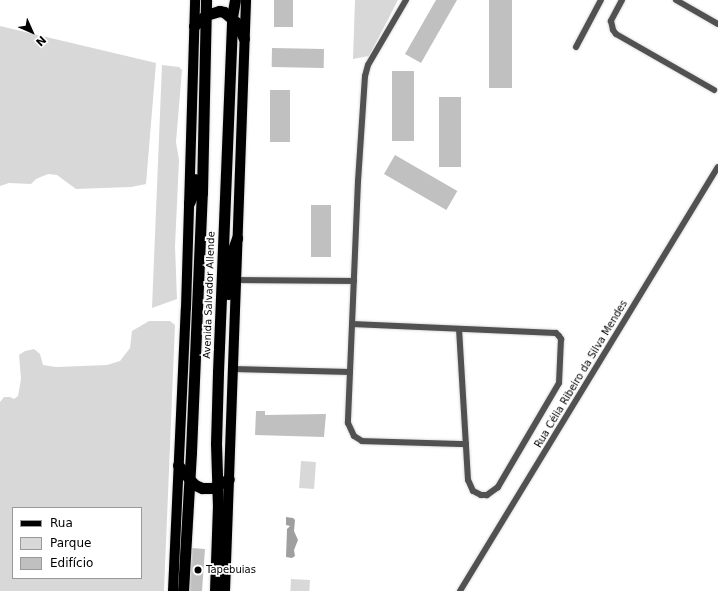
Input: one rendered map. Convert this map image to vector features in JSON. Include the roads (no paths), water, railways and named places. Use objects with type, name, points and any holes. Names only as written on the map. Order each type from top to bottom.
[{"type":"highway","name":"Avenida Salvador Allende","points":[[183,591],[190,480],[205,93],[206,0]]},
{"type":"highway","name":"Avenida Salvador Allende","points":[[215,591],[218,486],[216,444],[218,372],[232,17],[234,0]]},
{"type":"highway","points":[[194,26],[206,15],[219,11],[232,17],[237,23],[244,39]]},
{"type":"highway","points":[[189,203],[195,188],[201,105],[205,93]]},
{"type":"highway","points":[[218,372],[221,363],[232,252],[237,238]]},
{"type":"highway","points":[[178,465],[195,486],[202,488],[212,488],[229,479]]},
{"type":"main road","points":[[173,591],[189,203],[195,0]]},
{"type":"main road","points":[[225,591],[246,0]]},
{"type":"street","points":[[406,0],[368,65],[365,76],[348,423],[350,431],[358,439],[466,444]]},
{"type":"street","points":[[576,46],[601,0]]},
{"type":"street","points":[[676,0],[718,24]]},
{"type":"street","points":[[619,1],[611,21],[613,30],[616,34],[714,90]]},
{"type":"street","name":"Rua Célia Ribeiro da Silva Mendes","points":[[460,591],[718,167]]},
{"type":"street","points":[[235,280],[354,281]]},
{"type":"street","points":[[352,324],[556,333],[561,339],[559,383],[498,487],[487,495],[481,495],[473,491],[468,480],[459,329]]},
{"type":"street","points":[[233,369],[350,372]]},
{"type":"place","name":"Tapebuias","points":[[198,570]]}]
